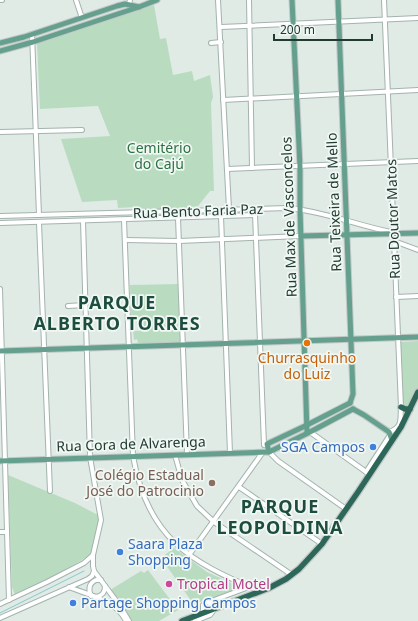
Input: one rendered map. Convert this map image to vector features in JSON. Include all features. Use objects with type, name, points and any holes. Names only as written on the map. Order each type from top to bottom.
[{"type":"highway","points":[[182,621],[278,584],[292,575],[306,562],[322,544],[346,509],[390,436],[410,409],[418,392]]},
{"type":"highway","points":[[401,407],[410,409]]},
{"type":"main road","points":[[0,51],[33,42],[155,0]]},
{"type":"main road","name":"Rua Max de Vasconcelos","points":[[292,0],[300,166],[300,209],[309,433]]},
{"type":"main road","name":"Rua Teixeira de Mello","points":[[338,0],[353,394],[350,403]]},
{"type":"main road","points":[[99,19],[99,14],[116,3],[128,3],[138,7]]},
{"type":"main road","points":[[117,14],[128,3]]},
{"type":"main road","points":[[0,43],[107,9]]},
{"type":"main road","points":[[301,236],[418,233]]},
{"type":"main road","points":[[1,351],[418,337]]},
{"type":"main road","points":[[266,452],[265,445],[350,403],[353,409],[364,415],[390,436]]},
{"type":"main road","name":"Rua Cora de Alvarenga","points":[[2,461],[266,452],[309,433],[353,409]]},
{"type":"street","points":[[76,0],[82,18]]},
{"type":"street","points":[[218,0],[221,27],[226,169],[229,210]]},
{"type":"street","points":[[249,0],[252,168]]},
{"type":"street","name":"Rua Doutor Matos","points":[[384,0],[401,407],[399,425],[390,436]]},
{"type":"street","points":[[221,27],[418,18]]},
{"type":"street","points":[[32,34],[39,215]]},
{"type":"street","points":[[211,43],[221,42]]},
{"type":"street","points":[[224,100],[418,90]]},
{"type":"street","points":[[0,132],[82,130]]},
{"type":"street","points":[[226,169],[418,161]]},
{"type":"street","points":[[255,209],[265,445],[256,453]]},
{"type":"street","name":"Rua Bento Faria Paz","points":[[0,216],[300,209],[394,233]]},
{"type":"street","name":"Rua Bento Faria Paz","points":[[0,223],[39,223],[255,215]]},
{"type":"street","points":[[221,216],[230,453]]},
{"type":"street","points":[[178,218],[187,454]]},
{"type":"street","points":[[124,220],[133,456],[142,494],[151,514],[163,531],[189,556],[206,567],[260,592]]},
{"type":"street","points":[[0,618],[88,579],[92,576],[94,568],[93,555],[101,520],[90,457],[83,221]]},
{"type":"street","points":[[39,223],[50,491]]},
{"type":"street","points":[[125,240],[179,241],[301,236]]},
{"type":"street","points":[[394,241],[418,250]]},
{"type":"street","points":[[0,289],[2,461],[7,532],[9,600]]},
{"type":"street","points":[[396,297],[418,296]]},
{"type":"street","points":[[68,306],[85,305]]},
{"type":"street","points":[[309,433],[367,473]]},
{"type":"street","points":[[189,556],[266,452],[346,509]]},
{"type":"street","points":[[175,455],[182,480],[197,506],[214,522],[292,575]]},
{"type":"street","points":[[239,487],[322,544]]},
{"type":"street","points":[[0,532],[7,532]]},
{"type":"street","points":[[0,604],[84,563],[93,555]]},
{"type":"street","points":[[84,563],[94,568],[124,612],[127,621]]},
{"type":"street","points":[[93,596],[89,590],[90,584],[96,580],[101,580]]},
{"type":"street","points":[[93,596],[102,594],[105,591],[105,586]]},
{"type":"street","points":[[69,587],[114,605],[127,621]]},
{"type":"street","points":[[203,612],[203,605],[208,602],[249,587]]},
{"type":"street","points":[[195,621],[210,615],[213,611],[214,608],[212,604],[208,602]]},
{"type":"green space","name":"Cemitério do Cajú","points":[[154,5],[160,39],[166,38],[173,75],[192,71],[194,81],[210,75],[213,97],[211,103],[214,191],[210,191],[198,206],[186,208],[137,210],[136,207],[118,208],[117,200],[82,202],[61,139],[110,136],[98,106],[40,109],[37,43]]},
{"type":"green space","points":[[179,284],[180,343],[138,344],[137,339],[134,340],[133,331],[140,331],[140,319],[131,318],[130,285]]},
{"type":"green space","points":[[418,341],[418,388],[410,406],[407,406],[403,404],[400,342]]},
{"type":"green space","points":[[8,475],[75,503],[98,515],[98,530],[89,556],[38,585],[15,595],[12,587]]},
{"type":"green space","points":[[174,548],[207,572],[242,588],[191,605],[190,604],[192,602],[161,558]]},
{"type":"green space","points":[[148,570],[178,610],[159,621],[132,621],[110,590],[141,571],[144,573]]},
{"type":"waterway","points":[[0,613],[84,571]]},
{"type":"place","name":"Churrasquinho do Luiz","points":[[307,343]]},
{"type":"place","name":"SGA Campos","points":[[373,447]]},
{"type":"place","name":"Colégio Estadual José do Patrocinio","points":[[212,483]]},
{"type":"place","name":"Saara Plaza Shopping","points":[[120,552]]},
{"type":"place","name":"Tropical Motel","points":[[169,584]]},
{"type":"place","name":"Partage Shopping Campos","points":[[73,603]]},
{"type":"district","name":"PARQUE ALBERTO TORRES","points":[[117,313]]},
{"type":"district","name":"PARQUE LEOPOLDINA","points":[[280,517]]}]
